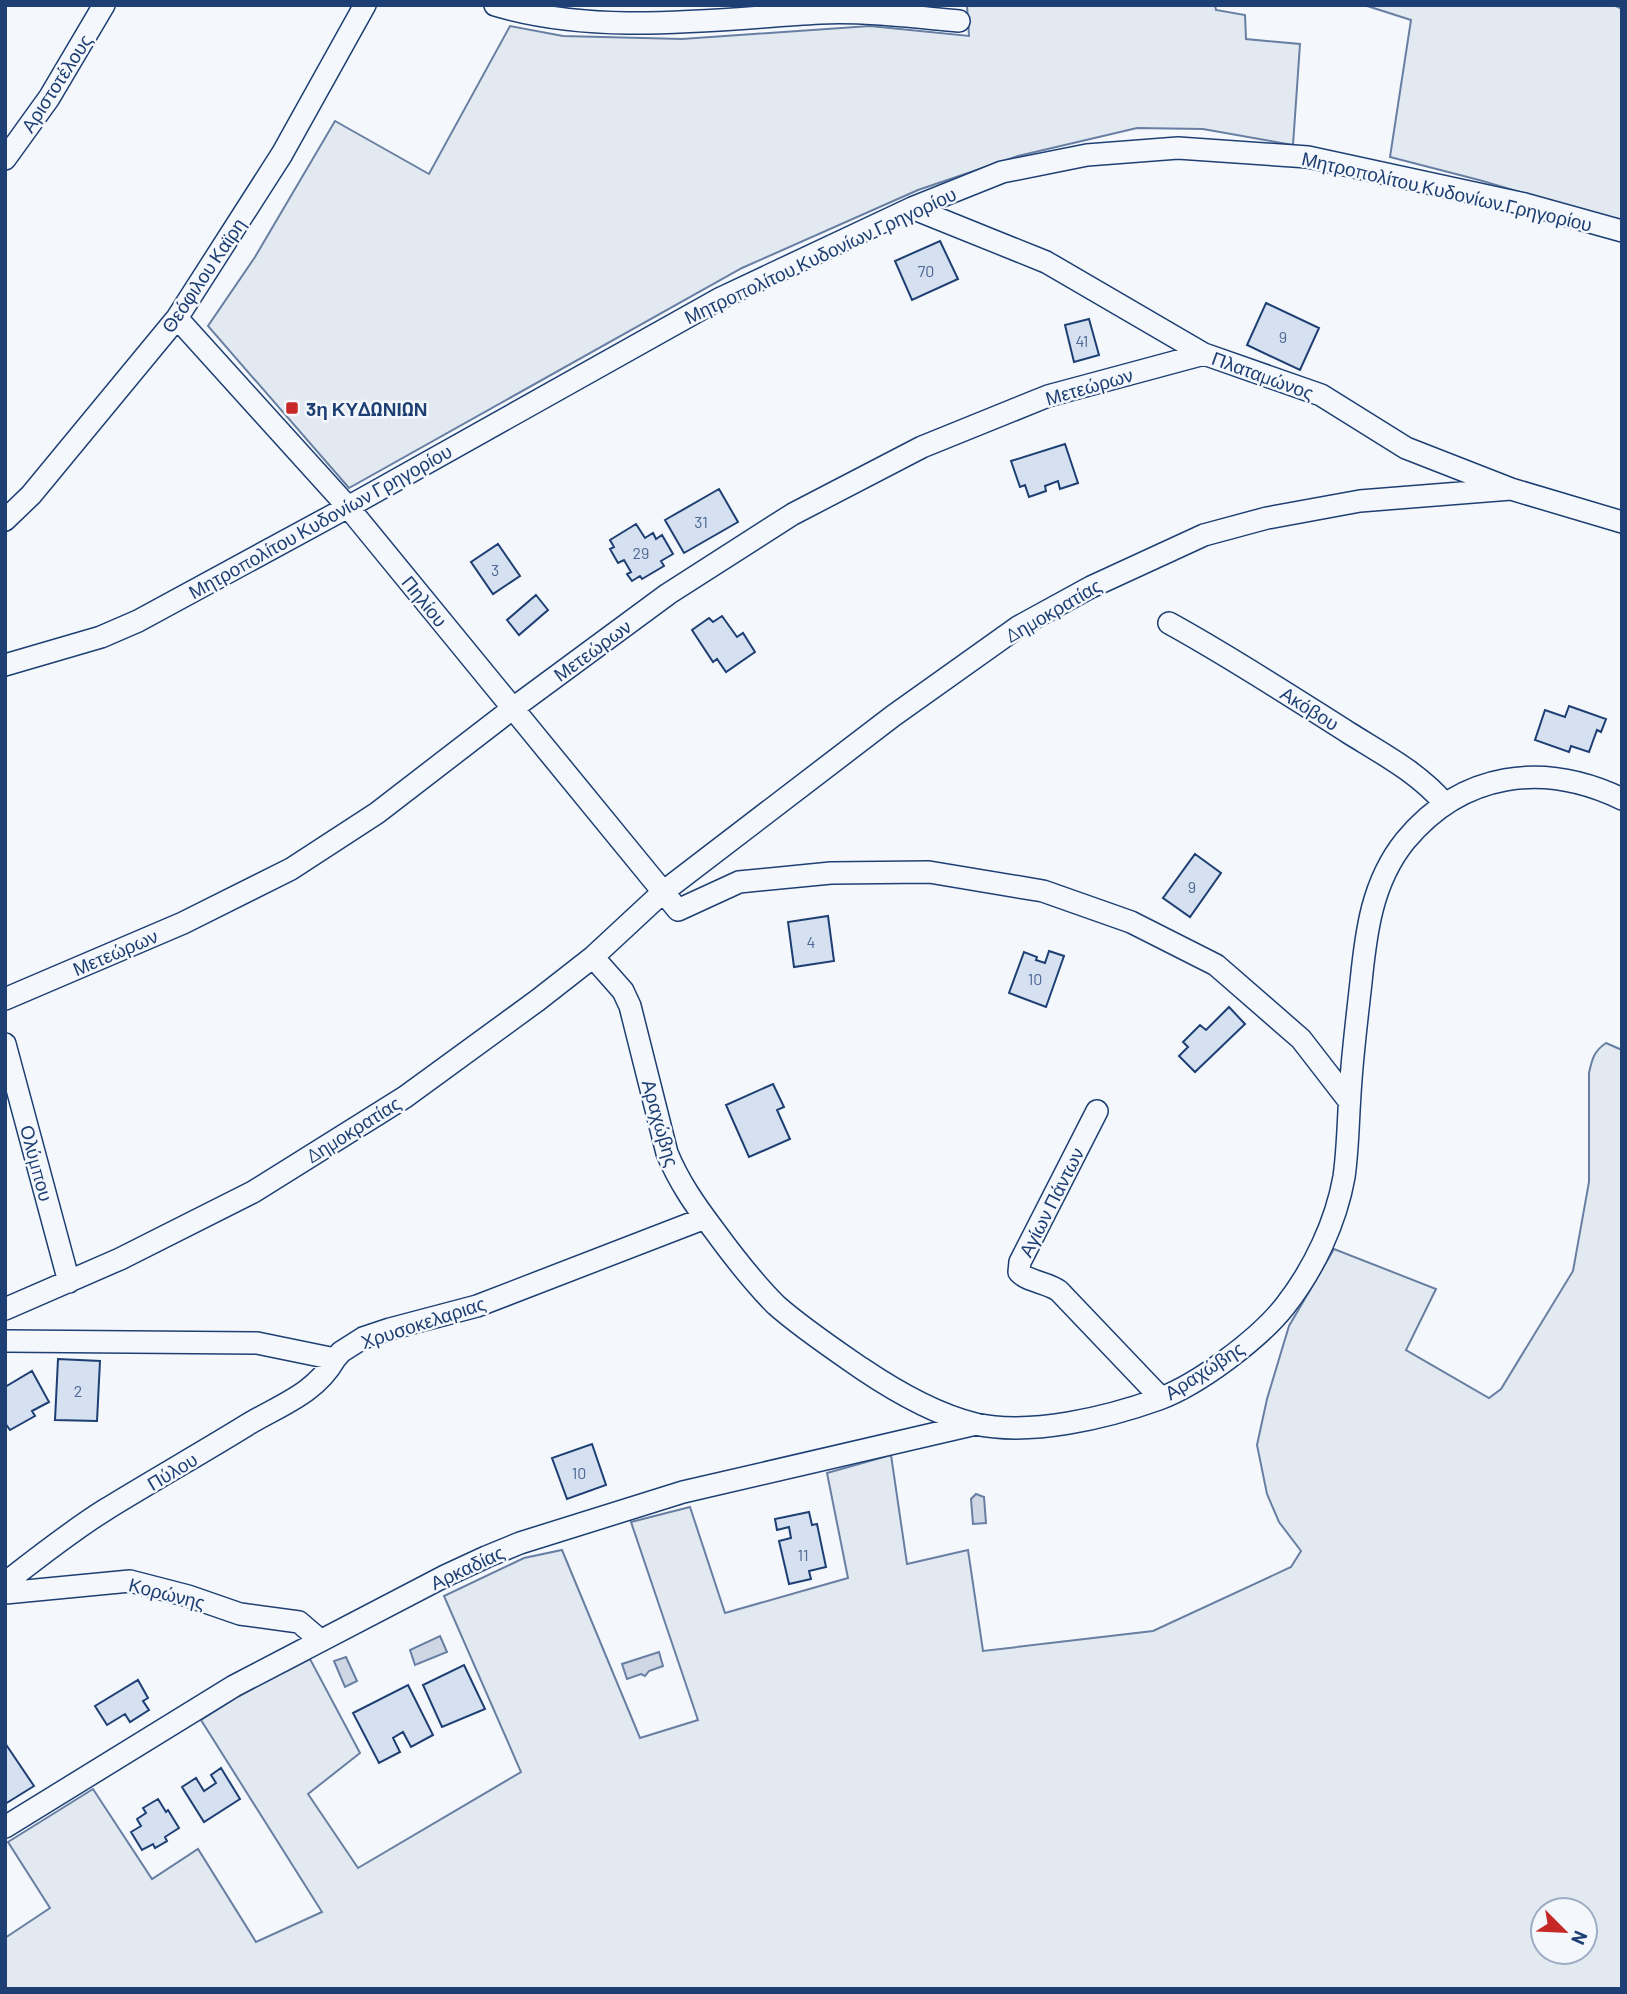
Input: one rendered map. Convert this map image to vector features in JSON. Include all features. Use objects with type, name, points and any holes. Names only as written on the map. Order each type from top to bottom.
[{"type":"street","name":"Αριστοτέλους","points":[[5,159],[49,97],[104,5]]},
{"type":"street","name":"Θεόφιλου Καϊρη","points":[[5,520],[30,495],[177,318],[282,154],[365,5]]},
{"type":"street","points":[[495,5],[547,18],[642,22],[726,21],[839,13],[873,13],[959,21]]},
{"type":"street","name":"Μητροπολίτου Κυδονίων Γρηγορίου","points":[[5,665],[101,637],[138,621],[348,507],[720,298],[912,208],[1002,172],[1087,155],[1178,148],[1308,157],[1525,204],[1622,231]]},
{"type":"street","name":"Πλαταμώνος","points":[[912,208],[1046,262],[1204,354],[1321,395],[1406,448],[1511,489],[1622,522]]},
{"type":"street","name":"Πηλίου","points":[[177,318],[348,507],[663,891]]},
{"type":"street","name":"Μετεώρων","points":[[5,999],[183,923],[291,869],[377,813],[668,594],[793,514],[922,447],[1048,396],[1204,354]]},
{"type":"street","name":"Δημοκρατίας","points":[[5,1309],[69,1282],[253,1192],[405,1097],[527,1009],[593,957],[663,891],[893,716],[1018,626],[1116,575],[1205,535],[1267,518],[1371,500],[1511,489]]},
{"type":"street","name":"Ακόβου","points":[[1169,623],[1226,654],[1403,767],[1435,792],[1444,803]]},
{"type":"street","name":"Αραχώβης","points":[[593,957],[623,991],[630,1006],[667,1153],[684,1189],[778,1307],[879,1380],[952,1417],[976,1424],[1002,1427],[1089,1419],[1161,1398],[1188,1384],[1243,1346],[1283,1309],[1303,1281],[1318,1253],[1339,1199],[1346,1158],[1366,933],[1383,877],[1406,840],[1444,803],[1474,787],[1505,780],[1565,780],[1589,785],[1622,799]]},
{"type":"street","points":[[663,891],[678,911],[739,882],[831,873],[929,872],[1043,891],[1131,922],[1216,965],[1301,1040],[1349,1101]]},
{"type":"street","name":"Ολύμπου","points":[[5,1044],[69,1282]]},
{"type":"street","name":"Αγίων Πάντων","points":[[1097,1111],[1020,1262],[1019,1272],[1024,1277],[1059,1291],[1161,1398]]},
{"type":"street","name":"Χρυσοκελαριας","points":[[335,1359],[363,1338],[477,1306],[705,1218]]},
{"type":"street","points":[[5,1341],[257,1343],[335,1359]]},
{"type":"street","name":"Πύλου","points":[[5,1583],[104,1510],[300,1395],[325,1375],[335,1359]]},
{"type":"street","name":"Αρκαδίας","points":[[5,1827],[234,1686],[445,1576],[520,1543],[682,1492],[976,1424]]},
{"type":"street","name":"Κορώνης","points":[[5,1593],[130,1581],[188,1596],[240,1614],[299,1622],[320,1640]]},
{"type":"shaded area","points":[[967,5],[1215,5],[1216,10],[1245,15],[1246,39],[1300,44],[1293,145],[1203,129],[1137,128],[1018,156],[918,190],[742,268],[349,488],[208,326],[255,257],[335,121],[429,174],[510,26],[563,36],[682,39],[870,26],[969,36]]},
{"type":"shaded area","points":[[1364,5],[1614,5],[1622,9],[1622,222],[1390,157],[1411,20]]},
{"type":"shaded area","points":[[1606,1043],[1622,1050],[1622,1989],[5,1989],[5,1938],[50,1908],[8,1842],[93,1789],[152,1879],[198,1849],[256,1942],[322,1912],[201,1720],[239,1696],[310,1659],[360,1753],[308,1794],[358,1868],[521,1772],[444,1596],[524,1558],[562,1550],[640,1738],[698,1720],[631,1522],[690,1507],[725,1613],[848,1578],[827,1473],[891,1455],[907,1564],[968,1550],[983,1651],[1153,1631],[1291,1567],[1301,1551],[1279,1522],[1267,1494],[1257,1445],[1267,1399],[1289,1326],[1334,1249],[1436,1289],[1406,1350],[1489,1398],[1501,1389],[1573,1271],[1589,1182],[1589,1073],[1599,1049]]},
{"type":"shaded area","points":[[976,1494],[984,1497],[986,1523],[973,1524],[971,1499]]},
{"type":"shaded area","points":[[440,1636],[447,1652],[415,1665],[410,1650]]},
{"type":"shaded area","points":[[659,1652],[663,1666],[649,1671],[645,1676],[641,1674],[627,1679],[622,1664]]},
{"type":"shaded area","points":[[346,1657],[357,1681],[345,1687],[334,1661]]},
{"type":"building","points":[[940,241],[958,279],[912,300],[895,261]]},
{"type":"building","points":[[1266,303],[1319,328],[1300,370],[1247,345]]},
{"type":"building","points":[[1089,319],[1099,355],[1074,362],[1065,325]]},
{"type":"building","points":[[1065,444],[1078,483],[1060,489],[1058,481],[1045,486],[1046,491],[1029,497],[1025,485],[1020,487],[1011,461]]},
{"type":"building","points":[[719,489],[738,522],[684,553],[665,520]]},
{"type":"building","points":[[636,524],[645,538],[653,533],[656,539],[662,535],[673,554],[661,561],[664,566],[642,579],[640,576],[632,581],[627,574],[631,572],[624,560],[618,563],[610,549],[614,547],[610,540]]},
{"type":"building","points":[[498,544],[520,576],[493,594],[471,562]]},
{"type":"building","points":[[536,595],[548,610],[519,635],[507,620]]},
{"type":"building","points":[[722,616],[737,637],[743,633],[755,652],[726,672],[717,659],[713,662],[692,630],[709,618],[713,622]]},
{"type":"building","points":[[1569,706],[1606,719],[1601,732],[1597,730],[1589,752],[1571,746],[1569,752],[1535,740],[1545,710],[1565,717]]},
{"type":"building","points":[[1195,854],[1221,873],[1190,917],[1163,898]]},
{"type":"building","points":[[828,916],[834,961],[794,967],[788,922]]},
{"type":"building","points":[[1049,951],[1064,956],[1046,1007],[1009,993],[1024,952],[1045,963]]},
{"type":"building","points":[[1229,1007],[1245,1024],[1195,1072],[1179,1056],[1188,1047],[1183,1042],[1200,1025],[1206,1030]]},
{"type":"building","points":[[773,1084],[784,1107],[777,1110],[790,1139],[749,1157],[726,1105]]},
{"type":"building","points":[[58,1359],[100,1361],[97,1421],[55,1420]]},
{"type":"building","points":[[32,1371],[49,1402],[32,1411],[35,1416],[10,1430],[5,1423],[5,1387]]},
{"type":"building","points":[[592,1444],[606,1485],[567,1499],[552,1458]]},
{"type":"building","points":[[809,1512],[812,1525],[817,1524],[826,1567],[809,1571],[811,1579],[789,1584],[779,1541],[791,1538],[789,1527],[777,1530],[775,1519]]},
{"type":"building","points":[[464,1665],[485,1709],[442,1727],[423,1685]]},
{"type":"building","points":[[138,1680],[148,1698],[143,1701],[149,1710],[130,1722],[125,1714],[107,1725],[95,1706]]},
{"type":"building","points":[[408,1685],[433,1735],[411,1747],[403,1732],[393,1738],[400,1752],[379,1763],[353,1713]]},
{"type":"building","points":[[5,1743],[34,1786],[5,1804]]},
{"type":"building","points":[[221,1768],[240,1799],[204,1822],[182,1787],[196,1778],[204,1791],[216,1783],[211,1775]]},
{"type":"building","points":[[158,1799],[179,1828],[165,1837],[167,1841],[155,1848],[153,1844],[142,1850],[131,1832],[141,1826],[137,1819],[146,1813],[143,1808]]},
{"type":"place","name":"3η ΚΥΔΩΝΙΩΝ","points":[[292,408]]}]
